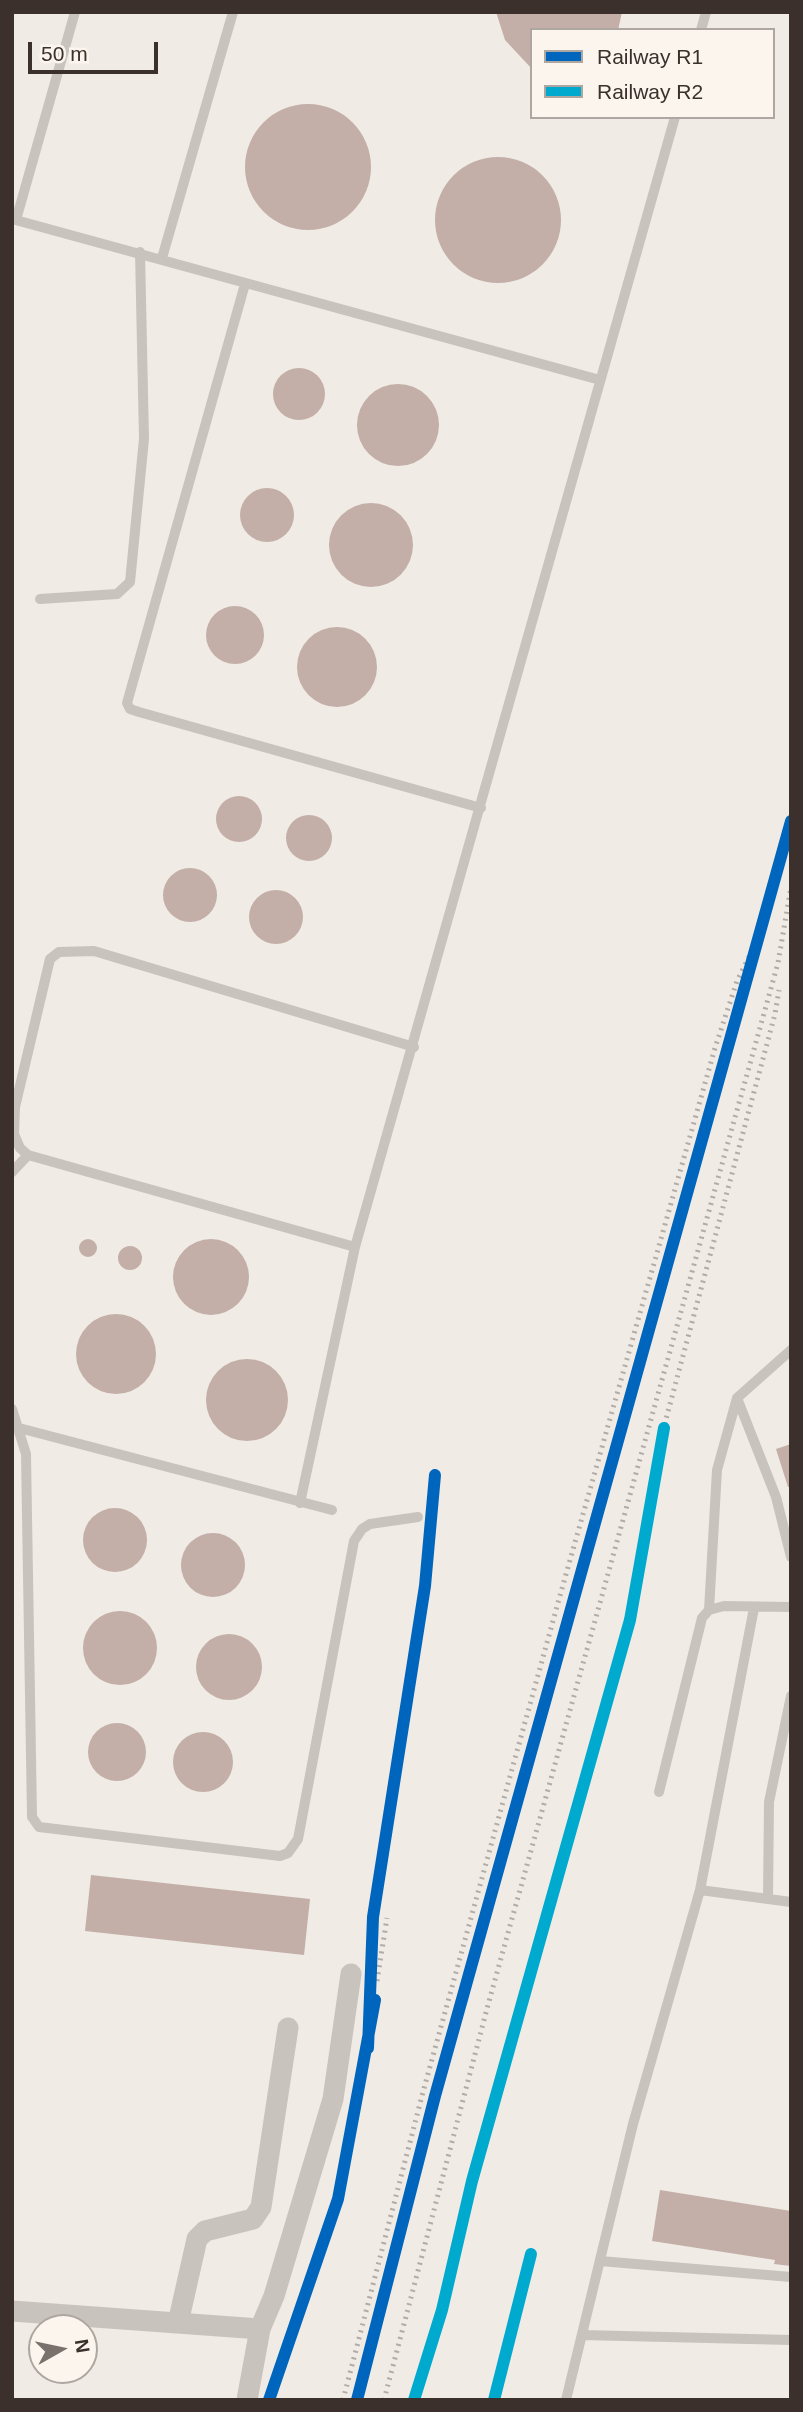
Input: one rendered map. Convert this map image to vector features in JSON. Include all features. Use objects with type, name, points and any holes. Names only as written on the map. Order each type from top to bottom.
[{"type":"street","points":[[247,2400],[260,2329],[274,2296],[333,2099],[351,1974]]},
{"type":"street","points":[[178,2323],[197,2239],[205,2231],[253,2219],[261,2207],[288,2028]]},
{"type":"street","points":[[12,2311],[260,2329]]},
{"type":"lane","points":[[75,12],[14,220],[162,258],[245,284],[600,380]]},
{"type":"lane","points":[[162,258],[233,12]]},
{"type":"lane","points":[[300,1503],[355,1247],[414,1047],[675,119]]},
{"type":"lane","points":[[40,599],[117,594],[130,582],[144,439],[140,252]]},
{"type":"lane","points":[[245,284],[127,703],[130,709],[139,712],[481,808]]},
{"type":"lane","points":[[355,1247],[28,1155],[20,1148],[14,1134],[15,1107],[50,959],[59,951],[94,951],[414,1047]]},
{"type":"lane","points":[[12,1171],[28,1155]]},
{"type":"lane","points":[[709,1610],[717,1470],[737,1398],[791,1350]]},
{"type":"lane","points":[[737,1398],[776,1497],[791,1557]]},
{"type":"lane","points":[[12,1409],[26,1454],[32,1817],[34,1824],[45,1828],[279,1856],[288,1853],[298,1839],[354,1541],[362,1529],[370,1524],[418,1517]]},
{"type":"lane","points":[[19,1428],[332,1510]]},
{"type":"lane","points":[[659,1792],[702,1618],[709,1610],[724,1606],[791,1608]]},
{"type":"lane","points":[[566,2400],[633,2124],[700,1890],[754,1608]]},
{"type":"lane","points":[[768,1898],[769,1802],[791,1696]]},
{"type":"lane","points":[[700,1890],[791,1902]]},
{"type":"lane","points":[[600,2262],[791,2277]]},
{"type":"lane","points":[[582,2335],[791,2340]]},
{"type":"building","points":[[496,12],[622,12],[618,28],[530,28],[530,67],[505,40]]},
{"type":"building","points":[[308,104],[332,109],[352,123],[366,143],[371,167],[366,191],[352,211],[332,225],[308,230],[284,225],[264,211],[250,191],[245,167],[250,143],[264,123],[284,109]]},
{"type":"building","points":[[498,157],[522,162],[542,176],[556,196],[561,220],[556,244],[542,264],[522,278],[498,283],[474,278],[454,264],[440,244],[435,220],[440,196],[454,176],[474,162]]},
{"type":"building","points":[[299,368],[318,375],[325,394],[318,413],[299,420],[280,413],[273,394],[280,375]]},
{"type":"building","points":[[398,384],[414,387],[427,396],[436,409],[439,425],[436,441],[427,454],[414,463],[398,466],[382,463],[369,454],[360,441],[357,425],[360,409],[369,396],[382,387]]},
{"type":"building","points":[[272,488],[282,492],[290,500],[294,515],[290,530],[282,538],[262,542],[252,538],[244,530],[240,510],[244,500],[252,492]]},
{"type":"building","points":[[371,503],[394,510],[406,522],[413,545],[406,568],[394,580],[371,587],[348,580],[336,568],[329,545],[336,522],[348,510]]},
{"type":"building","points":[[235,606],[251,611],[259,619],[264,635],[259,651],[251,659],[235,664],[219,659],[211,651],[206,635],[211,619],[219,611]]},
{"type":"building","points":[[337,627],[352,630],[365,639],[374,652],[377,667],[374,682],[365,695],[352,704],[337,707],[322,704],[309,695],[300,682],[297,667],[300,652],[309,639],[322,630]]},
{"type":"building","points":[[239,796],[255,803],[262,819],[255,835],[239,842],[223,835],[216,819],[223,803]]},
{"type":"building","points":[[309,815],[326,821],[332,838],[326,855],[309,861],[292,855],[286,838],[292,821]]},
{"type":"building","points":[[190,868],[209,876],[217,895],[209,914],[190,922],[171,914],[163,895],[171,876]]},
{"type":"building","points":[[276,890],[295,898],[303,917],[295,936],[276,944],[257,936],[249,917],[257,898]]},
{"type":"building","points":[[84,1239],[92,1239],[97,1248],[95,1255],[84,1257],[79,1252],[79,1244]]},
{"type":"building","points":[[204,1239],[218,1239],[232,1245],[243,1256],[249,1277],[246,1292],[238,1304],[218,1315],[204,1315],[190,1309],[179,1298],[173,1284],[173,1270],[179,1256],[190,1245]]},
{"type":"building","points":[[130,1246],[141,1253],[142,1258],[135,1269],[130,1270],[119,1263],[118,1258],[125,1247]]},
{"type":"building","points":[[108,1314],[124,1314],[145,1325],[156,1346],[156,1362],[145,1383],[124,1394],[108,1394],[94,1388],[82,1376],[76,1362],[76,1346],[82,1332],[94,1320]]},
{"type":"building","points":[[239,1359],[255,1359],[270,1366],[281,1377],[288,1392],[285,1416],[276,1429],[255,1441],[239,1441],[224,1434],[213,1423],[206,1408],[206,1392],[213,1377],[224,1366]]},
{"type":"building","points":[[791,1444],[791,1487],[788,1487],[776,1449]]},
{"type":"building","points":[[109,1508],[121,1508],[138,1517],[145,1528],[145,1552],[138,1563],[121,1572],[109,1572],[97,1567],[88,1558],[83,1546],[83,1534],[88,1522],[97,1513]]},
{"type":"building","points":[[207,1533],[219,1533],[236,1542],[243,1553],[243,1577],[236,1588],[219,1597],[207,1597],[195,1592],[186,1583],[181,1571],[181,1559],[186,1547],[195,1538]]},
{"type":"building","points":[[120,1611],[141,1617],[151,1627],[157,1648],[151,1669],[141,1679],[120,1685],[99,1679],[89,1669],[83,1648],[89,1627],[99,1617]]},
{"type":"building","points":[[223,1634],[235,1634],[247,1639],[257,1649],[262,1667],[260,1680],[247,1695],[235,1700],[223,1700],[211,1695],[201,1685],[196,1673],[196,1661],[201,1649],[211,1639]]},
{"type":"building","points":[[111,1723],[123,1723],[138,1731],[146,1746],[146,1758],[138,1773],[123,1781],[111,1781],[96,1773],[88,1758],[88,1746],[96,1731]]},
{"type":"building","points":[[197,1732],[209,1732],[228,1745],[233,1762],[231,1774],[220,1787],[209,1792],[197,1792],[178,1779],[173,1768],[173,1756],[186,1737]]},
{"type":"building","points":[[91,1875],[310,1899],[304,1955],[85,1931]]},
{"type":"building","points":[[660,2190],[791,2211],[791,2266],[774,2264],[775,2260],[652,2241]]},
{"type":"railway","points":[[384,2400],[488,2005],[778,963],[791,887]]},
{"type":"railway","points":[[343,2400],[423,2092],[715,1048],[737,981],[755,945]]},
{"type":"railway","points":[[414,2400],[442,2310],[472,2181],[630,1620],[666,1419],[775,1014],[779,990]]},
{"type":"railway","points":[[368,2048],[373,1917],[425,1586],[435,1475]]},
{"type":"railway","points":[[377,1981],[387,1918]]},
{"type":"railway","points":[[269,2400],[338,2199],[369,2040]]},
{"type":"railway","points":[[494,2400],[531,2254]]},
{"type":"rail line","name":"R1","points":[[357,2400],[435,2096],[791,821]]},
{"type":"rail line","name":"R2","points":[[414,2400],[442,2310],[472,2181],[630,1620],[664,1428]]},
{"type":"rail line","name":"R1","points":[[368,2048],[373,1917],[425,1586],[435,1475]]},
{"type":"rail line","name":"R1","points":[[269,2400],[338,2199],[375,2000]]},
{"type":"rail line","name":"R2","points":[[494,2400],[531,2254]]}]
